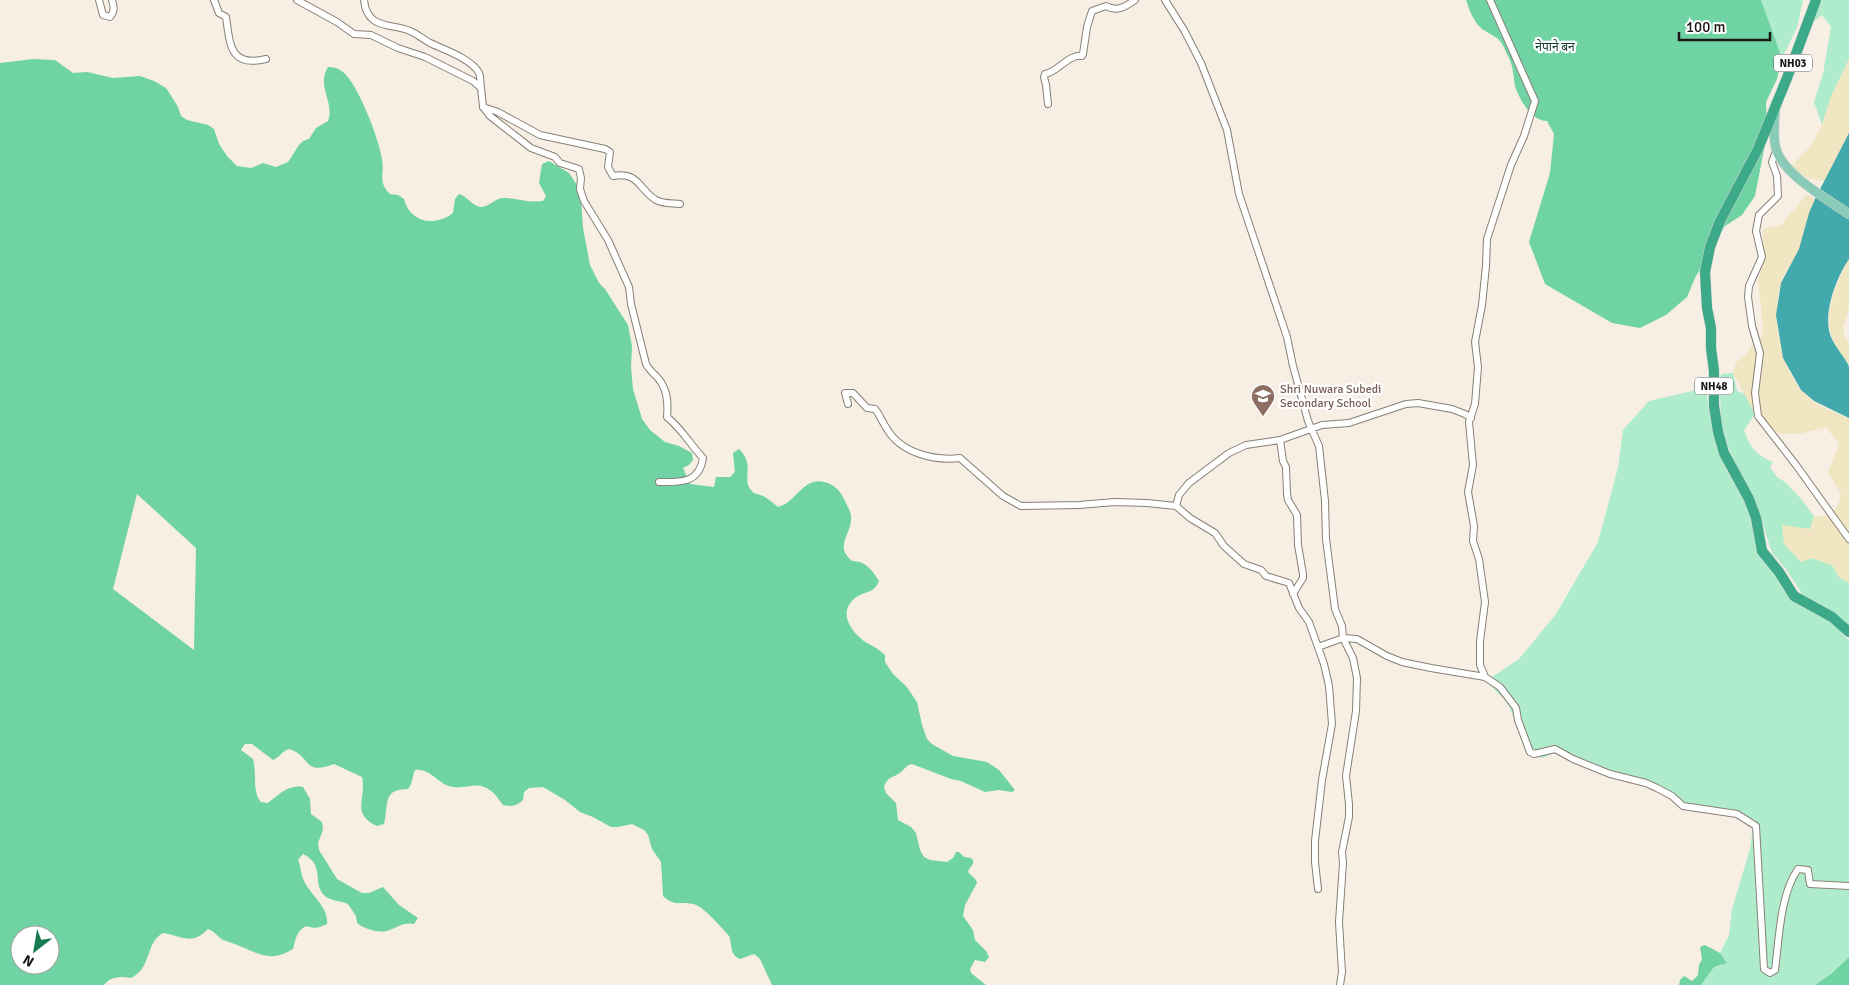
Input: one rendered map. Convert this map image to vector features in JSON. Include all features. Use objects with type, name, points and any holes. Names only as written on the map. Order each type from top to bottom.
[{"type":"highway","name":"NH03","points":[[1775,106],[1810,20],[1816,0]]},
{"type":"highway","name":"NH48","points":[[1775,106],[1758,149],[1720,221],[1710,247],[1705,272],[1714,371],[1714,406],[1724,453],[1749,499],[1756,518],[1762,550],[1794,596],[1832,617],[1849,632]]},
{"type":"main road","name":"NH03","points":[[1775,106],[1775,146],[1786,168],[1849,214]]},
{"type":"street","points":[[99,0],[103,15],[110,17],[114,10],[112,0]]},
{"type":"street","points":[[214,0],[219,13],[226,17],[232,50],[240,58],[258,61],[266,59]]},
{"type":"street","points":[[298,0],[338,22],[354,34],[371,35],[398,48],[425,57],[473,81],[481,88]]},
{"type":"street","points":[[364,0],[366,11],[371,18],[392,28],[410,31],[431,43],[448,49],[471,64],[479,72],[483,107],[490,116],[531,148],[555,157],[560,163],[579,168],[581,178],[580,189],[584,201],[608,240],[610,248],[624,272],[629,287],[630,304],[646,364],[650,371],[662,382],[667,395],[667,417],[678,425],[683,435],[703,458],[699,472],[691,479],[681,482],[659,482]]},
{"type":"street","points":[[1048,104],[1045,74],[1052,73],[1076,55],[1082,56],[1092,11],[1106,6],[1118,10],[1135,0]]},
{"type":"street","points":[[1165,0],[1184,30],[1201,63],[1227,130],[1239,194],[1287,337],[1292,366],[1308,421],[1319,446],[1322,465],[1326,539],[1335,609],[1342,626],[1343,638],[1353,658],[1357,678],[1356,711],[1346,776],[1349,817],[1342,852],[1339,922],[1342,972],[1340,985]]},
{"type":"street","points":[[1485,677],[1480,665],[1480,641],[1485,602],[1479,559],[1473,541],[1474,526],[1468,492],[1473,465],[1469,422],[1475,404],[1478,367],[1475,342],[1482,305],[1487,240],[1511,164],[1524,136],[1535,101],[1490,0]]},
{"type":"street","points":[[483,107],[498,112],[540,135],[605,148],[610,152],[608,167],[613,176],[629,176],[636,180],[656,200],[680,204]]},
{"type":"street","points":[[1777,150],[1772,162],[1777,176],[1778,196],[1760,215],[1756,231],[1762,257],[1749,286],[1748,297],[1752,326],[1760,354],[1755,393],[1758,416],[1849,539]]},
{"type":"street","points":[[848,404],[845,393],[853,393],[867,408],[875,409],[887,430],[897,442],[912,451],[930,457],[960,458],[1003,496],[1021,506],[1115,502],[1176,506],[1190,518],[1215,533],[1224,546],[1244,564],[1261,570],[1266,576],[1289,583],[1299,608],[1309,622],[1329,686],[1332,724],[1322,780],[1315,841],[1318,889]]},
{"type":"street","points":[[1176,506],[1179,495],[1189,484],[1229,453],[1246,445],[1280,440],[1322,425],[1343,424],[1389,410],[1395,406],[1418,403],[1452,409],[1471,418]]},
{"type":"street","points":[[1280,440],[1283,461],[1286,467],[1286,494],[1297,515],[1298,545],[1303,574],[1303,578],[1294,594]]},
{"type":"street","points":[[1318,647],[1343,638],[1357,639],[1402,662],[1485,677],[1500,687],[1516,708],[1518,720],[1530,752],[1534,754],[1555,749],[1573,759],[1610,774],[1646,783],[1672,796],[1683,806],[1737,814],[1756,826],[1764,969],[1770,972],[1775,970],[1785,900],[1794,874],[1798,869],[1808,870],[1810,884],[1849,886]]},
{"type":"green space","name":"नेपाने बन","points":[[1466,0],[1761,0],[1782,58],[1777,79],[1766,102],[1767,134],[1755,196],[1742,215],[1725,226],[1695,278],[1687,297],[1666,315],[1640,328],[1612,323],[1545,284],[1529,242],[1550,173],[1554,134],[1547,121],[1537,118],[1524,105],[1516,89],[1511,62],[1503,45],[1476,22]]},
{"type":"green space","points":[[1761,0],[1803,0],[1797,28],[1782,58]]},
{"type":"green space","points":[[1822,0],[1849,0],[1849,59],[1830,99],[1822,125],[1814,102],[1823,74],[1831,27],[1822,15],[1812,23]]},
{"type":"green space","points":[[33,59],[55,60],[73,73],[87,72],[113,78],[140,76],[154,81],[166,88],[178,107],[181,116],[187,120],[208,125],[214,129],[219,144],[227,156],[237,166],[251,168],[263,163],[276,167],[288,162],[299,145],[309,139],[316,128],[328,121],[330,114],[324,81],[325,74],[328,67],[336,68],[349,78],[367,113],[380,150],[383,164],[383,181],[386,189],[390,194],[398,195],[404,199],[412,213],[417,218],[424,220],[439,220],[453,213],[455,199],[459,194],[479,207],[504,198],[543,201],[546,196],[539,183],[542,164],[549,161],[569,173],[577,185],[581,200],[583,228],[590,265],[599,283],[605,289],[628,325],[632,346],[633,389],[642,419],[650,430],[665,442],[679,446],[692,453],[693,460],[683,468],[690,484],[714,487],[716,477],[730,477],[735,472],[733,453],[739,449],[747,461],[747,481],[752,492],[765,497],[778,507],[791,500],[807,485],[814,482],[821,481],[837,489],[844,498],[851,515],[844,550],[852,561],[857,561],[868,567],[879,581],[873,589],[858,596],[849,605],[847,615],[850,625],[860,638],[885,655],[885,662],[893,674],[906,686],[917,702],[927,739],[932,744],[953,756],[987,762],[999,770],[1015,790],[1012,792],[999,790],[985,792],[961,781],[912,764],[890,779],[884,787],[886,793],[896,803],[898,820],[911,827],[916,833],[920,850],[924,857],[930,860],[947,862],[953,858],[956,852],[959,852],[964,857],[973,860],[973,864],[968,872],[977,883],[965,905],[963,916],[973,930],[975,940],[989,957],[985,962],[975,960],[970,969],[971,973],[986,985],[772,985],[760,959],[754,954],[740,959],[734,955],[729,936],[701,908],[691,904],[676,903],[667,900],[663,896],[661,862],[652,849],[648,835],[644,830],[632,824],[611,827],[580,812],[565,800],[543,787],[529,788],[524,792],[523,800],[514,806],[506,806],[503,805],[493,792],[484,787],[448,786],[426,772],[415,770],[408,789],[394,792],[390,795],[384,824],[377,826],[364,816],[362,811],[362,777],[334,764],[317,768],[308,764],[296,752],[289,749],[273,760],[252,744],[245,744],[241,750],[253,759],[256,788],[261,802],[268,803],[293,787],[303,787],[310,799],[311,814],[322,822],[323,830],[318,843],[319,850],[337,879],[362,893],[369,893],[383,887],[399,905],[418,918],[414,924],[403,925],[387,931],[371,930],[363,927],[357,923],[356,916],[348,904],[328,898],[321,892],[317,869],[310,859],[303,854],[298,860],[305,883],[323,907],[327,924],[317,928],[306,926],[303,928],[297,936],[293,949],[286,953],[273,956],[261,955],[223,940],[208,929],[192,939],[163,933],[153,943],[146,962],[138,974],[131,978],[116,978],[109,980],[104,985],[0,985],[0,63]],"holes":[[[137,494],[196,548],[194,650],[113,589]]]},
{"type":"green space","points":[[1733,373],[1737,391],[1746,394],[1755,414],[1744,430],[1754,450],[1773,462],[1770,467],[1777,477],[1785,482],[1814,516],[1811,529],[1811,558],[1832,565],[1839,577],[1849,583],[1849,626],[1804,597],[1786,569],[1772,553],[1756,503],[1743,481],[1721,430],[1721,374]]},
{"type":"green space","points":[[1705,388],[1720,454],[1727,471],[1746,503],[1759,552],[1788,594],[1806,609],[1828,618],[1849,641],[1849,957],[1831,974],[1815,985],[1701,985],[1714,967],[1722,965],[1726,961],[1720,953],[1729,935],[1732,909],[1750,849],[1753,827],[1735,816],[1686,810],[1677,806],[1669,796],[1647,785],[1591,770],[1554,753],[1543,758],[1527,755],[1508,703],[1486,681],[1519,659],[1556,614],[1598,542],[1618,468],[1623,430],[1649,401]]},
{"type":"green space","points":[[1705,945],[1720,953],[1727,963],[1714,967],[1701,985],[1679,985],[1680,980],[1684,976],[1692,981],[1698,975],[1702,959],[1700,947]]},
{"type":"green space","points":[[1849,957],[1849,985],[1815,985],[1831,974]]},
{"type":"sand","points":[[1849,59],[1849,133],[1825,181],[1811,179],[1799,173],[1791,166],[1810,147],[1822,125],[1830,99]]},
{"type":"sand","points":[[1806,195],[1815,199],[1799,250],[1781,283],[1777,314],[1778,331],[1786,364],[1793,379],[1803,392],[1814,402],[1849,418],[1849,583],[1839,577],[1832,565],[1812,558],[1801,562],[1784,544],[1782,525],[1810,529],[1814,516],[1825,516],[1836,508],[1841,494],[1828,472],[1839,444],[1826,427],[1800,434],[1780,434],[1755,414],[1733,373],[1736,362],[1761,338],[1763,327],[1758,281],[1764,259],[1763,229],[1781,225]]},
{"type":"sand","points":[[1849,259],[1849,309],[1843,328],[1849,344],[1849,366],[1832,338],[1829,319],[1836,287]]},
{"type":"water","points":[[1849,133],[1849,259],[1835,286],[1828,318],[1831,337],[1849,367],[1849,418],[1814,401],[1801,390],[1783,358],[1776,315],[1781,283],[1799,249],[1809,213]]},
{"type":"place","name":"Shri Nuwara Subedi Secondary School","points":[[1263,417]]}]
